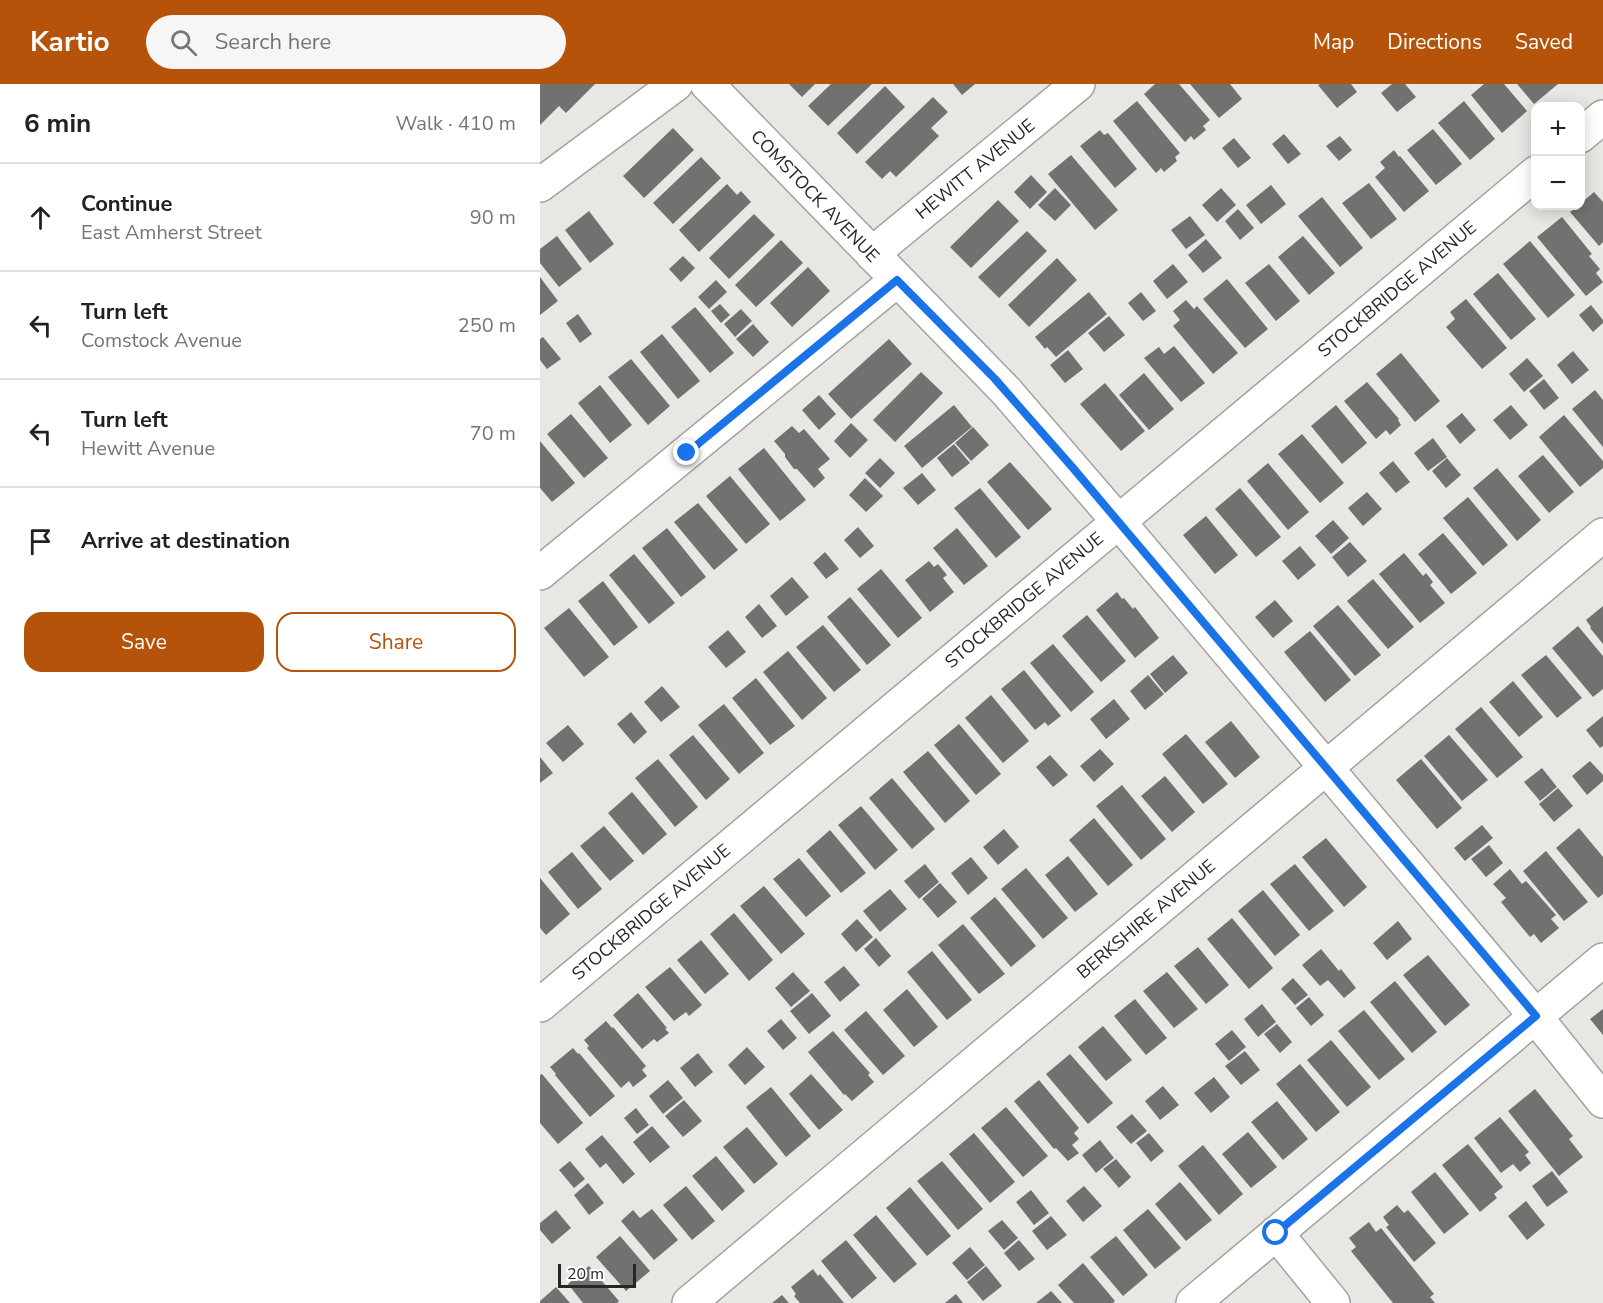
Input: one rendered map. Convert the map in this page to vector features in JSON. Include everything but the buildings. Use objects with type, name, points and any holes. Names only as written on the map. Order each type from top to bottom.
[{"type":"street","points":[[540,185],[676,84]]},
{"type":"street","name":"COMSTOCK AVENUE","points":[[706,84],[995,379],[1118,521],[1536,1016],[1603,1101]]},
{"type":"street","name":"HEWITT AVENUE","points":[[872,254],[1078,84]]},
{"type":"street","points":[[1585,132],[1603,117]]},
{"type":"street","name":"STOCKBRIDGE AVENUE","points":[[540,1005],[1531,177]]},
{"type":"street","points":[[540,573],[897,280]]},
{"type":"street","name":"BERKSHIRE AVENUE","points":[[689,1303],[1603,536]]},
{"type":"street","points":[[1193,1303],[1603,960]]},
{"type":"street","points":[[1276,1233],[1333,1303]]},
{"type":"route","points":[[687,453],[897,280],[995,379],[1073,468],[1536,1016],[1276,1233]]}]
